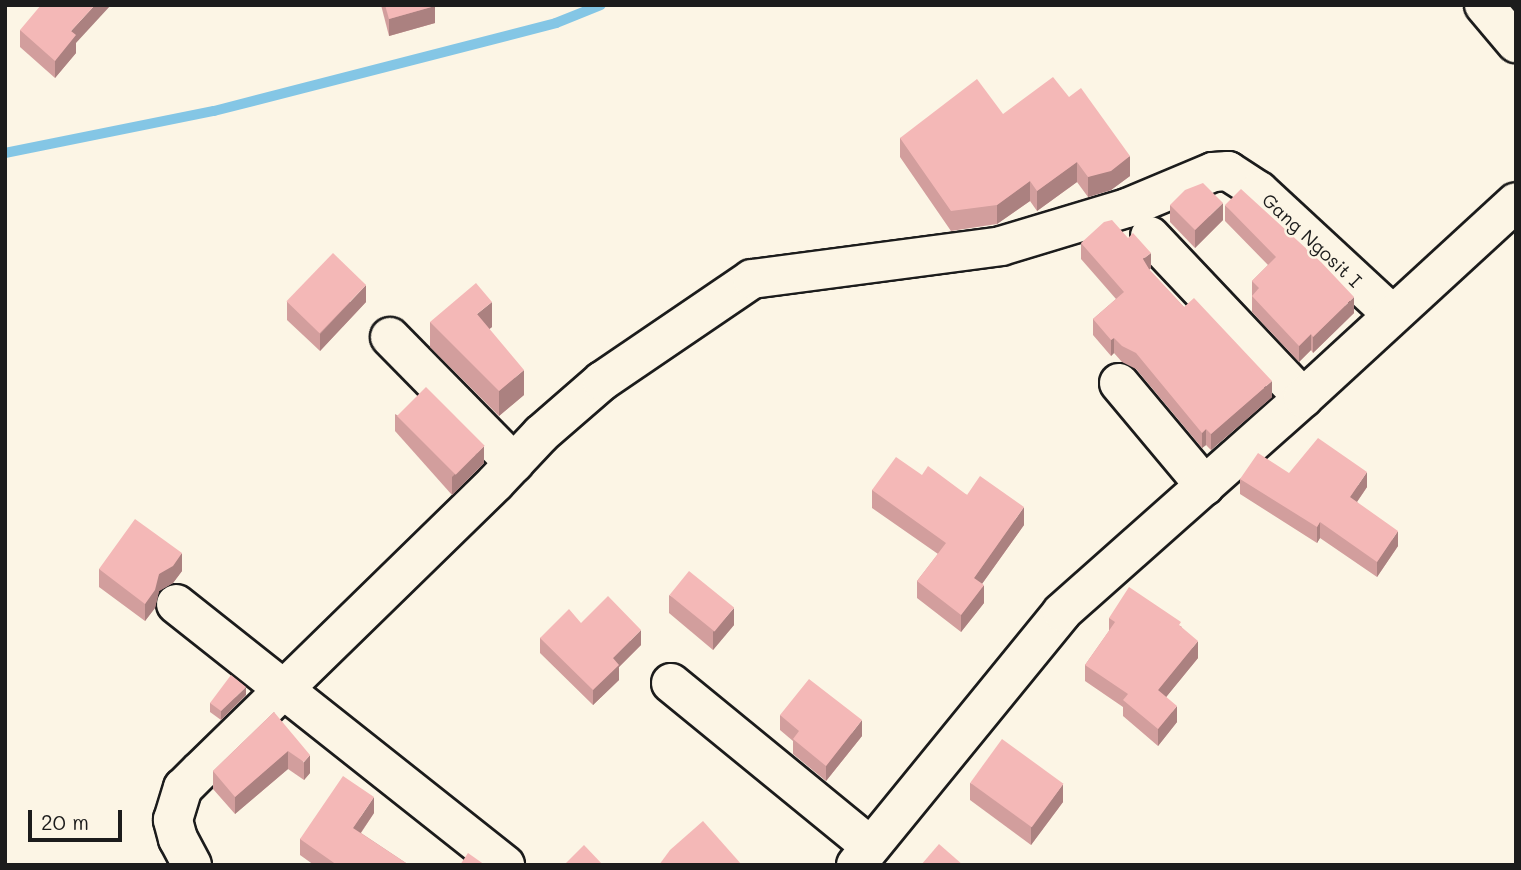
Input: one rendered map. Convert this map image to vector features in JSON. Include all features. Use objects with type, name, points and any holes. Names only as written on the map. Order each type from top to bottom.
[{"type":"street","points":[[1484,5],[1516,43]]},
{"type":"street","name":"Gang Ngosit I","points":[[514,463],[541,434],[602,381],[751,279],[1001,246],[1127,208],[1213,172],[1228,172],[1259,191],[1392,314]]},
{"type":"street","points":[[671,683],[863,855],[1062,612],[1303,398],[1516,202]]},
{"type":"street","points":[[1150,236],[1303,398]]},
{"type":"street","points":[[192,865],[178,839],[173,820],[184,788],[514,463],[390,337]]},
{"type":"street","points":[[1119,383],[1205,486]]},
{"type":"street","points":[[176,604],[505,865]]},
{"type":"building","points":[[41,5],[95,5],[71,31],[76,35],[55,61],[20,30]]},
{"type":"building","points":[[385,5],[435,5],[435,6],[389,19]]},
{"type":"building","points":[[1053,77],[1069,97],[1081,88],[1130,156],[1111,171],[1088,177],[1077,162],[1037,191],[1030,181],[997,205],[951,211],[900,138],[977,79],[1003,114]]},
{"type":"building","points":[[1203,183],[1223,203],[1195,230],[1170,205],[1185,190]]},
{"type":"building","points":[[1241,189],[1321,262],[1354,297],[1313,337],[1311,334],[1299,346],[1252,296],[1259,288],[1252,281],[1276,257],[1225,205]]},
{"type":"building","points":[[1112,220],[1128,238],[1133,233],[1151,253],[1143,259],[1149,269],[1184,307],[1194,298],[1272,381],[1211,434],[1206,429],[1202,433],[1136,353],[1122,346],[1114,338],[1111,340],[1093,319],[1124,292],[1081,243],[1104,222]]},
{"type":"building","points":[[333,253],[366,285],[320,333],[286,301]]},
{"type":"building","points":[[476,283],[492,302],[477,314],[524,370],[499,391],[430,322]]},
{"type":"building","points":[[426,387],[485,446],[456,475],[397,416]]},
{"type":"building","points":[[1318,438],[1367,472],[1350,497],[1398,531],[1377,562],[1320,522],[1317,527],[1240,479],[1258,453],[1289,473]]},
{"type":"building","points":[[896,457],[922,475],[928,466],[967,495],[980,476],[1024,507],[974,578],[984,585],[961,615],[917,581],[946,543],[872,490]]},
{"type":"building","points":[[135,519],[182,553],[173,566],[159,574],[155,590],[145,604],[99,569]]},
{"type":"building","points":[[689,571],[734,608],[715,632],[669,595]]},
{"type":"building","points":[[1129,587],[1181,622],[1179,625],[1198,641],[1158,690],[1177,706],[1158,729],[1123,700],[1128,694],[1085,665],[1115,622],[1109,618]]},
{"type":"building","points":[[608,596],[641,630],[613,658],[619,665],[593,690],[540,638],[569,609],[581,623]]},
{"type":"building","points":[[231,675],[246,687],[221,711],[210,703]]},
{"type":"building","points":[[809,679],[862,720],[826,766],[793,739],[799,731],[780,715]]},
{"type":"building","points":[[274,712],[310,755],[304,762],[288,751],[235,797],[213,771]]},
{"type":"building","points":[[1002,739],[1063,784],[1032,827],[970,783]]},
{"type":"building","points":[[343,776],[374,797],[353,828],[409,865],[337,865],[300,839]]},
{"type":"building","points":[[703,821],[742,865],[659,865],[670,850]]},
{"type":"building","points":[[939,844],[963,865],[921,865]]},
{"type":"building","points":[[584,845],[603,865],[564,865]]},
{"type":"building","points":[[468,853],[485,865],[460,865]]},
{"type":"waterway","points":[[5,153],[214,111],[556,23],[601,5]]}]
